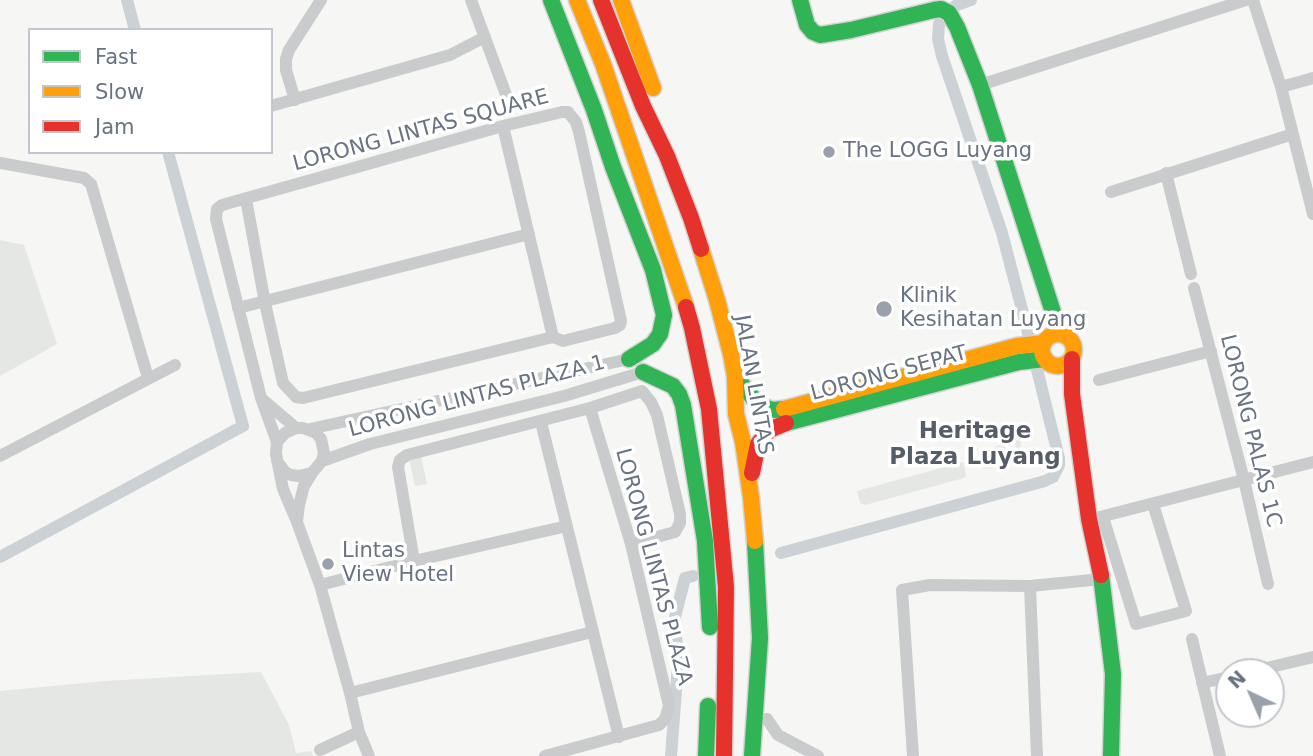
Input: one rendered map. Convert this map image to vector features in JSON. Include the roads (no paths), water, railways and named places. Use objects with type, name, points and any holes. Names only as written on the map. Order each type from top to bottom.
[{"type":"main road","points":[[551,0],[653,270],[664,315],[660,334],[653,344],[629,359]]},
{"type":"main road","points":[[577,0],[603,64],[692,328],[709,409],[726,587],[724,756]]},
{"type":"main road","name":"JALAN LINTAS","points":[[601,0],[691,218],[731,354],[735,376],[736,414],[751,497],[761,638],[752,756]]},
{"type":"main road","points":[[621,0],[665,122],[667,156]]},
{"type":"main road","points":[[800,0],[807,25],[820,35],[934,10],[940,5],[949,13],[980,85],[1059,334]]},
{"type":"main road","points":[[606,143],[667,251]]},
{"type":"main road","points":[[629,359],[649,358],[663,352],[670,345],[682,316],[678,285]]},
{"type":"main road","points":[[1050,336],[1066,336],[1073,343],[1074,352],[1039,356],[1050,336]]},
{"type":"main road","name":"LORONG SEPAT","points":[[785,416],[992,353],[1039,356]]},
{"type":"main road","points":[[1039,356],[1072,394],[1096,518],[1113,674],[1111,756]]},
{"type":"main road","name":"LORONG SEPAT","points":[[785,416],[1039,356]]},
{"type":"main road","points":[[643,372],[657,369],[674,374],[685,384],[690,395],[696,429],[722,528]]},
{"type":"main road","points":[[643,372],[673,386],[679,394],[695,474],[708,572],[708,756]]},
{"type":"main road","points":[[735,376],[758,404],[785,416],[758,444],[752,472],[751,497]]},
{"type":"main road","points":[[761,638],[767,719],[766,756]]},
{"type":"main road","points":[[708,756],[723,713]]},
{"type":"street","points":[[295,100],[286,71],[286,60],[289,50],[321,0]]},
{"type":"street","points":[[471,0],[509,100]]},
{"type":"street","points":[[980,85],[1246,0]]},
{"type":"street","points":[[1253,0],[1282,87],[1313,214]]},
{"type":"street","points":[[273,106],[450,55],[485,37]]},
{"type":"street","points":[[1282,87],[1313,78]]},
{"type":"street","name":"LORONG LINTAS SQUARE","points":[[238,309],[216,219],[217,209],[222,205],[562,112],[568,113],[576,122],[579,132],[621,321],[615,328],[563,341],[553,337]]},
{"type":"street","points":[[246,199],[283,383],[296,397],[303,398],[553,337],[503,126]]},
{"type":"street","points":[[1111,192],[1293,134]]},
{"type":"street","points":[[0,163],[85,178],[91,184],[148,378]]},
{"type":"street","points":[[1166,173],[1191,274]]},
{"type":"street","points":[[369,756],[359,732],[320,585],[283,489],[277,460],[277,442],[261,398],[238,309],[529,234]]},
{"type":"street","name":"LORONG PALAS 1C","points":[[1194,288],[1268,584]]},
{"type":"street","points":[[1099,380],[1211,351]]},
{"type":"street","name":"LORONG LINTAS PLAZA 1","points":[[310,429],[629,359]]},
{"type":"street","points":[[0,456],[175,365]]},
{"type":"street","name":"LORONG LINTAS PLAZA 1","points":[[323,461],[370,444],[564,396],[643,372]]},
{"type":"street","points":[[545,756],[619,737],[541,422],[642,391],[657,415],[680,523],[675,532],[631,544]]},
{"type":"street","points":[[261,398],[296,428]]},
{"type":"street","name":"LORONG LINTAS PLAZA","points":[[590,408],[631,544],[669,706],[666,719],[659,725],[619,737]]},
{"type":"street","name":"LORONG LINTAS PLAZA 1","points":[[414,561],[398,467],[400,460],[407,455],[541,422]]},
{"type":"street","points":[[277,442],[285,433],[296,428],[310,429],[321,439],[323,461],[304,486],[297,522]]},
{"type":"street","points":[[277,460],[280,467],[291,475],[312,473]]},
{"type":"street","points":[[1153,505],[1186,611],[1136,624],[1096,518],[1313,462]]},
{"type":"street","points":[[320,585],[567,526]]},
{"type":"street","points":[[913,756],[902,590],[930,585],[1030,586],[1102,579]]},
{"type":"street","points":[[1030,586],[1037,756]]},
{"type":"street","points":[[350,694],[592,632]]},
{"type":"street","points":[[1192,639],[1220,756]]},
{"type":"street","points":[[1285,664],[1313,657]]},
{"type":"street","points":[[1202,683],[1215,680]]},
{"type":"street","points":[[767,719],[778,735],[818,756]]},
{"type":"street","points":[[320,750],[359,732]]},
{"type":"street","points":[[603,756],[604,741]]},
{"type":"waterway","points":[[127,0],[134,28]]},
{"type":"waterway","points":[[955,6],[971,0]]},
{"type":"waterway","points":[[781,553],[1045,481],[1053,477],[1059,465],[1002,233],[942,56],[938,39],[939,24]]},
{"type":"waterway","points":[[0,557],[243,426],[169,154]]},
{"type":"waterway","points":[[671,756],[678,665],[675,617],[685,578],[693,576]]},
{"type":"place","name":"The LOGG Luyang","points":[[829,152]]},
{"type":"place","name":"Klinik Kesihatan Luyang","points":[[884,309]]},
{"type":"place","name":"Lintas View Hotel","points":[[328,564]]},
{"type":"district","name":"Heritage Plaza Luyang","points":[[975,445]]}]
